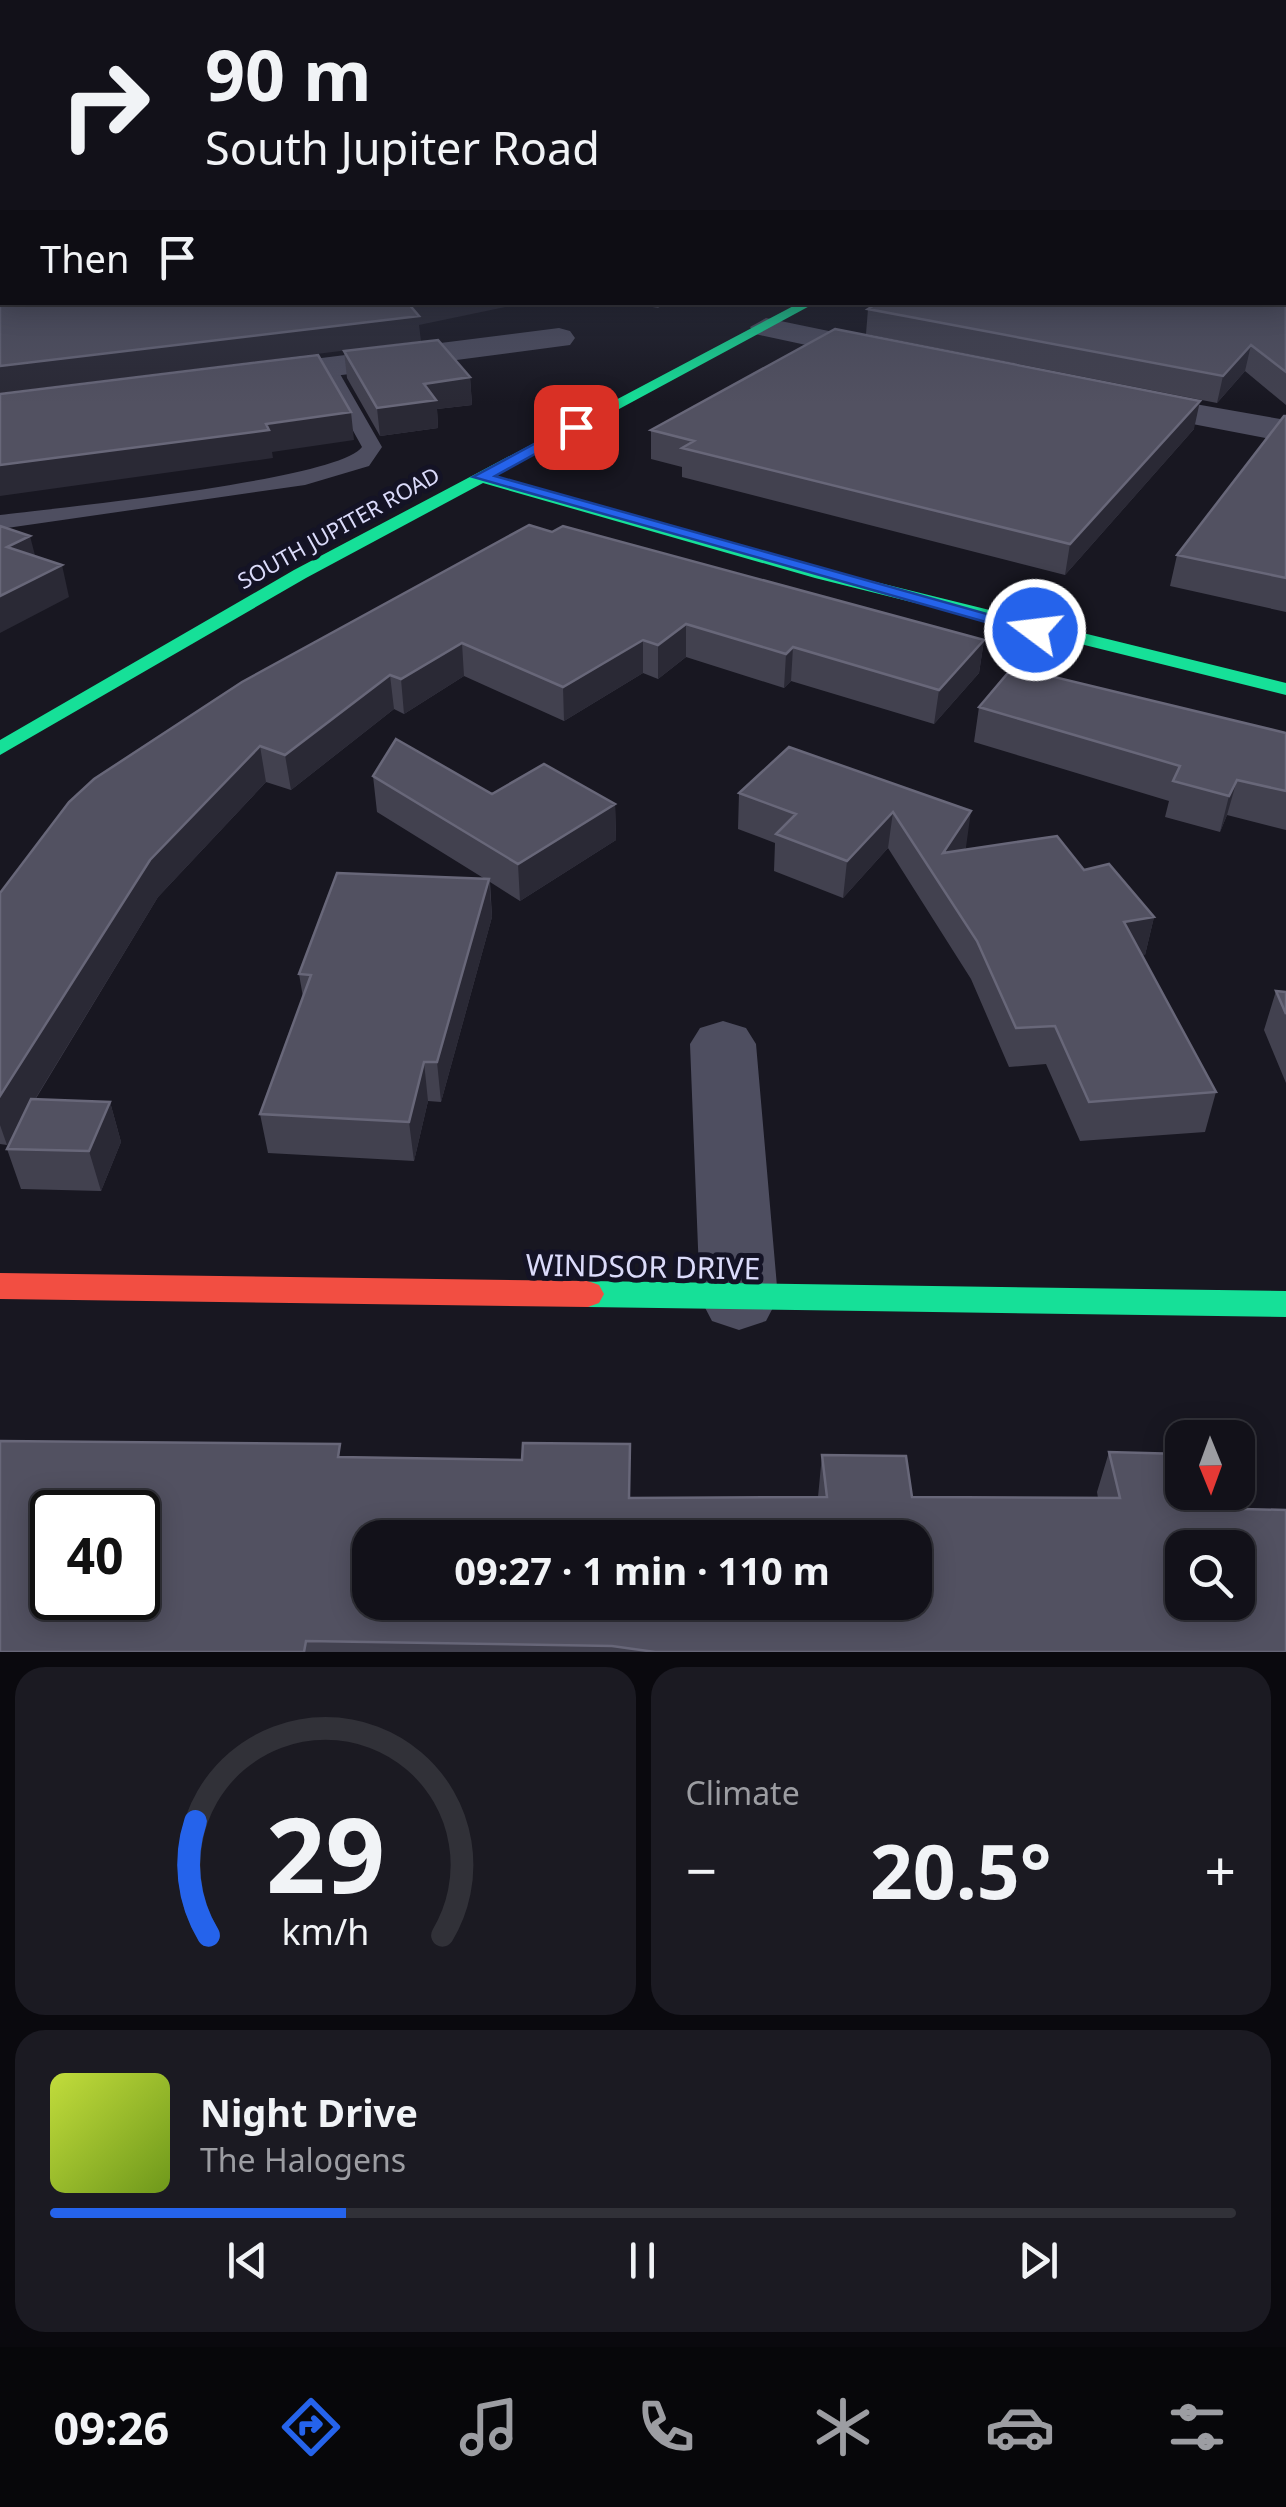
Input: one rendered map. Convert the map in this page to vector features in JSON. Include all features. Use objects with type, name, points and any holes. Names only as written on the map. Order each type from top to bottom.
[{"type":"street","name":"SOUTH JUPITER ROAD","points":[[0,749],[79,699],[481,477],[806,305]]},
{"type":"street","points":[[766,327],[923,360]]},
{"type":"street","points":[[212,382],[559,338]]},
{"type":"street","points":[[1096,396],[1286,431]]},
{"type":"street","points":[[481,477],[898,594],[1286,689]]},
{"type":"street","points":[[722,1044],[738,1298]]},
{"type":"street","name":"WINDSOR DRIVE","points":[[0,1286],[1286,1304]]},
{"type":"lane","points":[[0,522],[305,479],[362,462],[372,447],[327,367]]},
{"type":"building","points":[[410,305],[419,316],[0,366],[0,306]]},
{"type":"building","points":[[874,305],[1286,305],[1286,372],[1251,345],[1223,376],[868,309]]},
{"type":"building","points":[[835,329],[1200,401],[1070,544],[682,448],[694,441],[651,430]]},
{"type":"building","points":[[438,340],[470,377],[424,384],[436,400],[377,408],[344,351]]},
{"type":"building","points":[[318,355],[351,412],[266,424],[269,430],[0,465],[0,394]]},
{"type":"building","points":[[1284,416],[1286,578],[1177,555]]},
{"type":"building","points":[[529,525],[552,532],[563,526],[984,640],[939,690],[793,647],[786,654],[686,624],[658,645],[643,640],[563,687],[462,643],[401,679],[390,675],[285,755],[260,746],[150,860],[0,1096],[0,893],[69,802],[94,779],[242,682]]},
{"type":"building","points":[[0,526],[30,536],[7,547],[62,565],[0,596]]},
{"type":"building","points":[[1013,667],[1286,733],[1286,791],[1237,780],[1229,796],[1173,781],[1180,766],[979,707]]},
{"type":"building","points":[[396,739],[492,794],[544,764],[615,804],[518,864],[373,776]]},
{"type":"building","points":[[789,747],[971,811],[943,853],[1057,836],[1084,870],[1109,864],[1154,917],[1124,922],[1216,1092],[1089,1102],[1055,1026],[1016,1028],[977,941],[893,812],[847,861],[776,834],[796,814],[739,793]]},
{"type":"building","points":[[337,873],[489,879],[437,1062],[424,1062],[409,1122],[260,1114],[311,975],[299,974]]},
{"type":"building","points":[[1276,991],[1286,992],[1286,1014]]},
{"type":"building","points":[[31,1099],[110,1102],[89,1151],[7,1149]]},
{"type":"building","points":[[0,1441],[340,1444],[338,1457],[522,1460],[523,1443],[630,1444],[629,1498],[827,1497],[822,1455],[906,1456],[912,1497],[1120,1498],[1109,1452],[1165,1454],[1165,1510],[1286,1510],[1286,1652],[655,1652],[612,1646],[306,1641],[304,1652],[0,1652]]},
{"type":"traffic: fast","points":[[0,749],[300,574],[805,305]]},
{"type":"traffic: fast","points":[[481,477],[821,574],[1286,689]]},
{"type":"traffic: fast","points":[[588,1294],[1286,1304]]},
{"type":"traffic: jam","points":[[0,1286],[588,1294]]},
{"type":"route","points":[[576,427],[481,477],[1035,630]]}]
